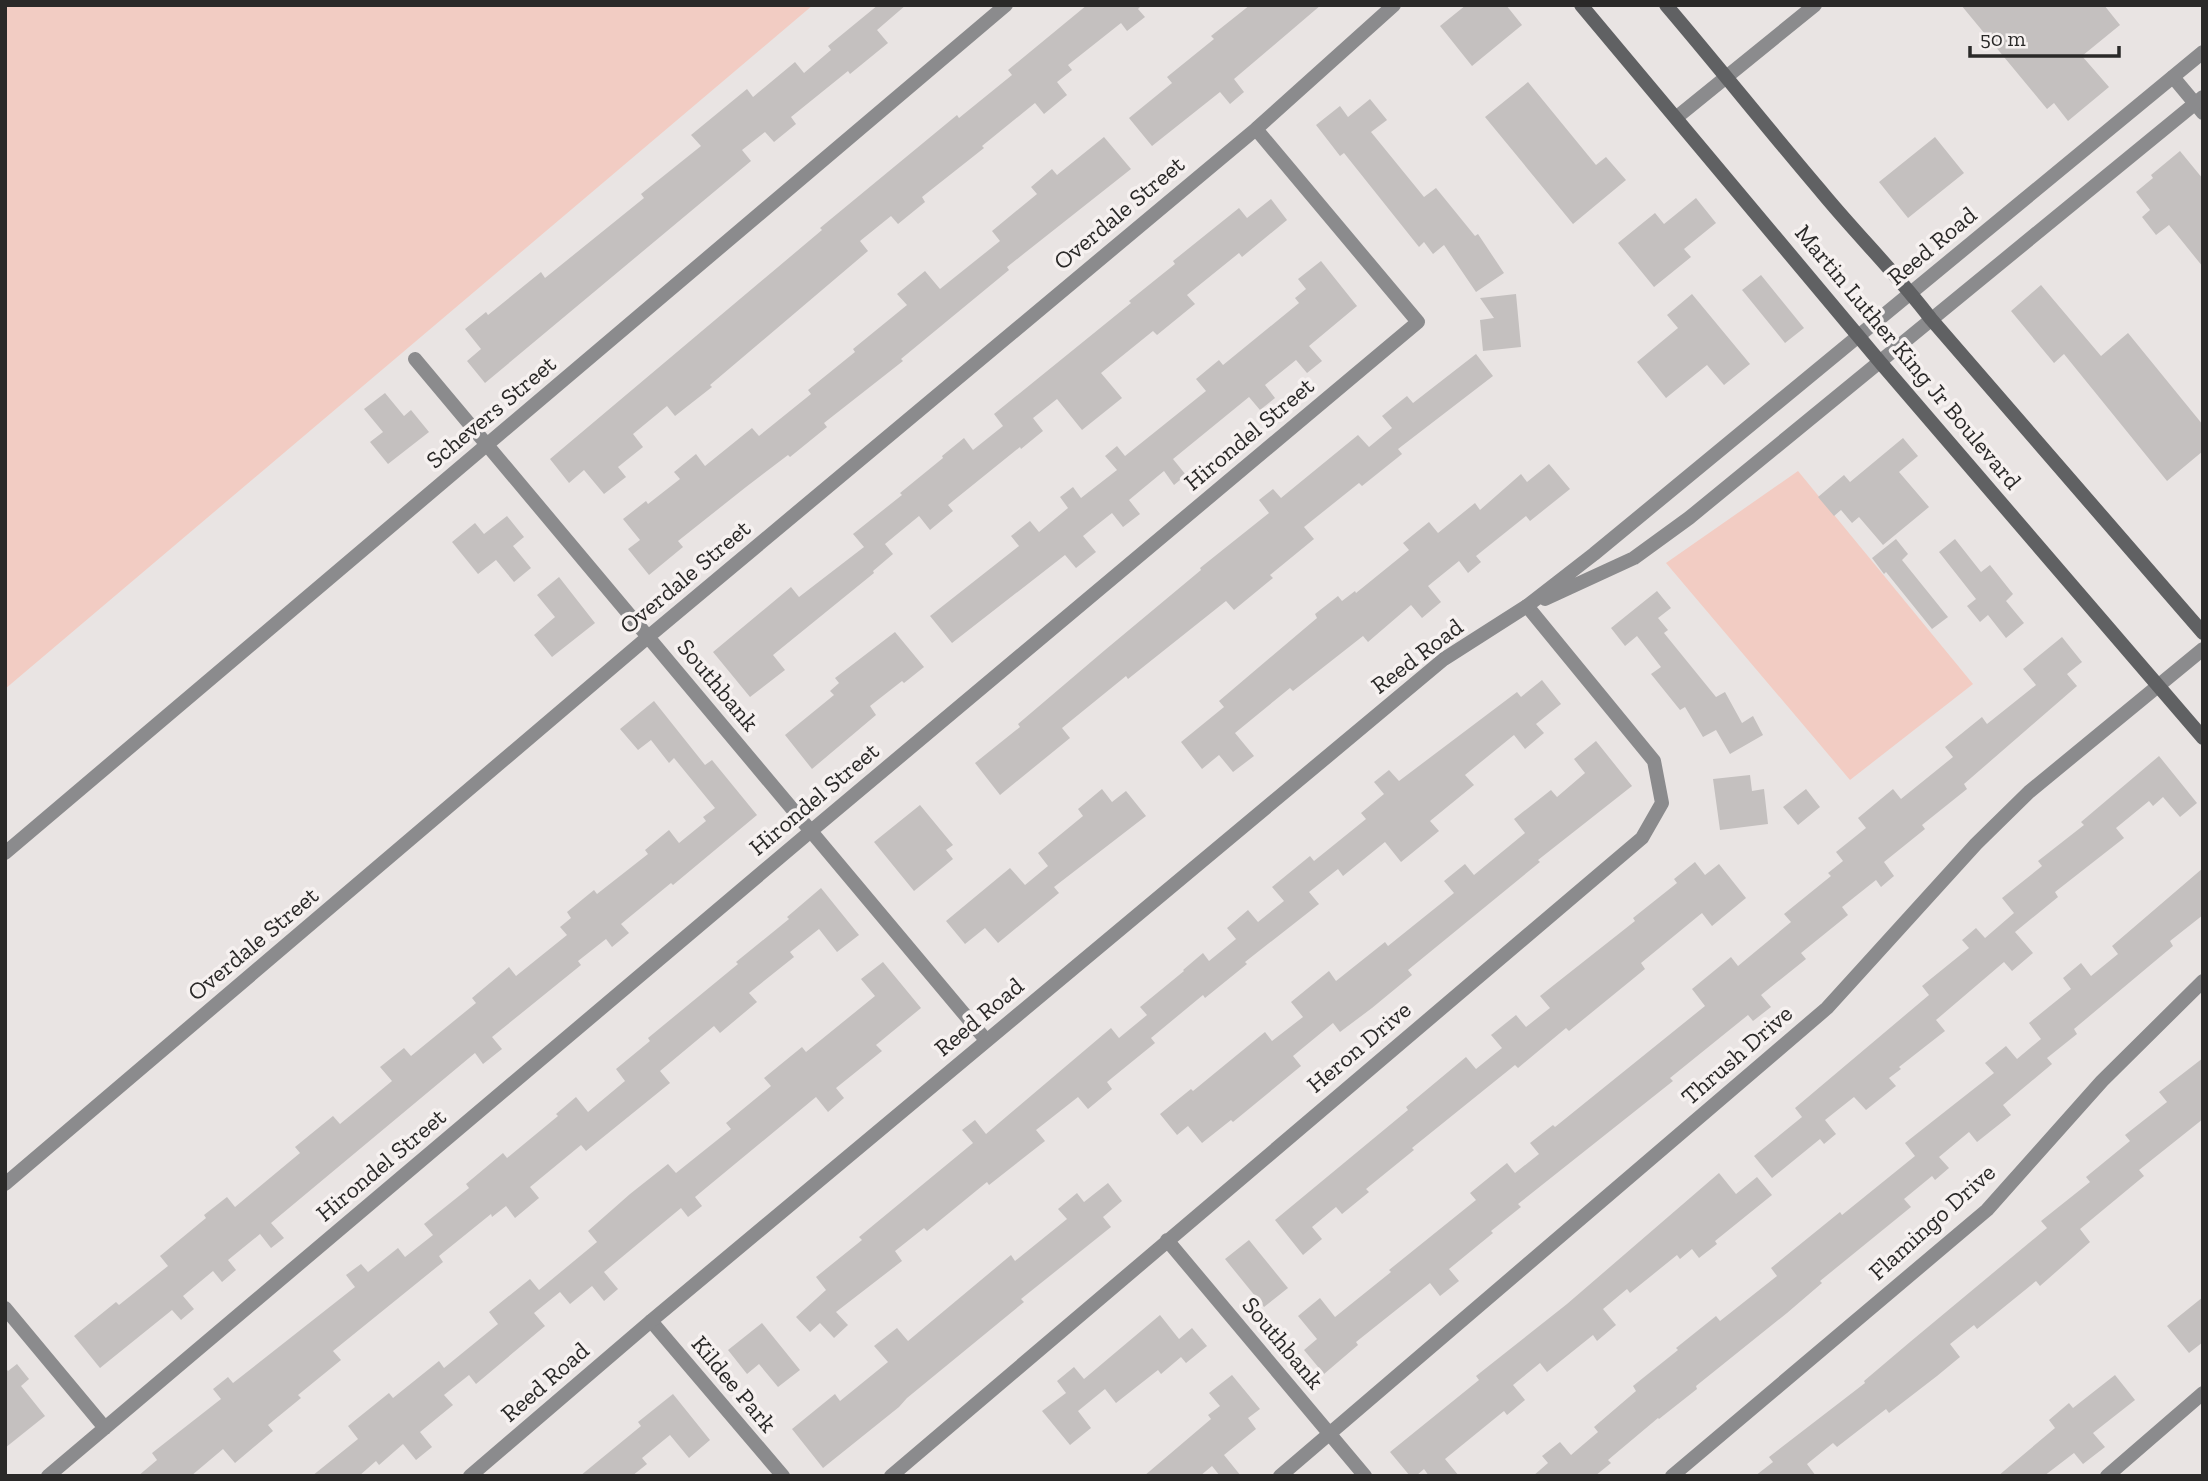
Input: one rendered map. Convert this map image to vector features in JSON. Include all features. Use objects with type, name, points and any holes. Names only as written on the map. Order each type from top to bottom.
[{"type":"main road","name":"Martin Luther King Jr Boulevard","points":[[1581,5],[1880,362],[2203,738]]},
{"type":"main road","name":"Martin Luther King Jr Boulevard","points":[[1666,5],[1728,76],[1819,190],[2203,633]]},
{"type":"street","name":"Schevers Street","points":[[5,853],[1006,5]]},
{"type":"street","name":"Overdale Street","points":[[5,1184],[648,637],[1255,129],[1394,5]]},
{"type":"street","points":[[1677,117],[1815,5]]},
{"type":"street","name":"Reed Road","points":[[470,1476],[651,1321],[1444,659],[1527,606],[1860,337],[2203,52]]},
{"type":"street","points":[[2173,77],[2200,104]]},
{"type":"street","name":"Reed Road","points":[[1527,606],[1579,585],[1634,558],[1699,509],[2200,104]]},
{"type":"street","name":"Hirondel Street","points":[[48,1476],[1418,322],[1255,129]]},
{"type":"street","name":"Southbank","points":[[415,359],[986,1040]]},
{"type":"street","name":"Heron Drive","points":[[891,1476],[1642,838],[1662,803],[1654,761],[1527,606]]},
{"type":"street","name":"Thrush Drive","points":[[1280,1476],[1827,1008],[1976,844],[2029,792],[2203,649]]},
{"type":"street","name":"Flamingo Drive","points":[[1672,1476],[1987,1210],[2102,1081],[2203,981]]},
{"type":"street","name":"Southbank","points":[[1167,1240],[1365,1476]]},
{"type":"street","points":[[5,1308],[105,1428]]},
{"type":"street","name":"Kildee Park","points":[[651,1321],[783,1476]]},
{"type":"street","points":[[2107,1476],[2203,1393]]},
{"type":"shaded area","points":[[5,5],[813,5],[5,689]]},
{"type":"shaded area","points":[[1798,471],[1973,684],[1850,780],[1666,563]]},
{"type":"building","points":[[878,5],[906,5],[877,30],[888,43],[791,117],[796,124],[774,142],[765,132],[742,150],[751,161],[485,383],[467,361],[481,349],[465,329],[486,312],[488,315],[541,272],[545,278],[644,198],[641,194],[701,146],[691,135],[747,89],[753,97],[795,62],[804,73],[831,50],[828,46]]},
{"type":"building","points":[[1087,5],[1142,5],[1138,9],[1145,17],[1127,31],[1121,23],[1068,65],[1072,70],[1057,82],[1067,95],[1044,114],[1035,103],[922,197],[925,202],[898,224],[891,216],[860,241],[868,251],[710,385],[712,387],[675,416],[667,406],[633,434],[643,447],[618,467],[626,477],[604,494],[584,470],[569,483],[550,459],[822,230],[820,228],[957,115],[959,118],[1012,75],[1008,70]]},
{"type":"building","points":[[1250,5],[1321,5],[1234,79],[1244,92],[1230,104],[1220,92],[1152,146],[1129,118],[1172,83],[1167,77],[1214,39],[1211,36]]},
{"type":"building","points":[[1466,5],[1506,5],[1522,25],[1472,66],[1440,26]]},
{"type":"building","points":[[1961,5],[2104,5],[2120,25],[2082,56],[2109,87],[2068,121],[2054,103],[2047,109]]},
{"type":"building","points":[[1528,82],[1596,165],[1606,157],[1626,180],[1573,224],[1485,117]]},
{"type":"building","points":[[1370,99],[1387,120],[1371,132],[1424,197],[1436,188],[1475,236],[1478,234],[1504,273],[1476,292],[1444,245],[1433,254],[1424,242],[1419,247],[1344,153],[1340,156],[1316,125],[1340,106],[1348,117]]},
{"type":"building","points":[[1104,137],[1131,169],[1007,267],[1009,270],[901,359],[903,361],[824,423],[827,427],[678,541],[683,547],[649,575],[628,549],[640,540],[623,519],[680,479],[674,472],[696,454],[705,466],[752,428],[759,436],[811,394],[808,390],[907,305],[897,294],[925,271],[940,289],[1000,241],[992,231],[1037,194],[1031,187],[1052,169],[1057,175]]},
{"type":"building","points":[[1935,137],[1964,173],[1908,218],[1879,182]]},
{"type":"building","points":[[2180,151],[2203,179],[2203,267],[2169,225],[2156,235],[2142,217],[2150,210],[2136,192],[2153,178],[2151,175]]},
{"type":"building","points":[[1696,198],[1716,223],[1684,249],[1691,257],[1654,287],[1618,243],[1655,213],[1664,224]]},
{"type":"building","points":[[1271,199],[1287,220],[1242,257],[1239,253],[1187,295],[1195,304],[1157,335],[1153,331],[1101,373],[1122,398],[1082,430],[1057,399],[1033,418],[1043,431],[948,505],[953,511],[930,530],[919,516],[885,544],[893,554],[873,571],[874,573],[773,655],[785,670],[750,697],[713,652],[791,587],[799,597],[864,547],[853,534],[902,495],[900,493],[943,458],[942,456],[964,438],[973,450],[1003,426],[994,414],[1131,303],[1129,301],[1175,264],[1173,261],[1239,208],[1247,218]]},
{"type":"building","points":[[1321,261],[1357,306],[1309,346],[1322,361],[1307,373],[1296,360],[1265,385],[1275,398],[1260,410],[1249,397],[1173,459],[1186,475],[1174,485],[1164,471],[1129,500],[1140,514],[1123,527],[1112,513],[1083,536],[1096,552],[1076,568],[1065,555],[952,643],[930,616],[1019,546],[1011,536],[1030,521],[1039,532],[1068,508],[1060,497],[1073,487],[1081,498],[1117,470],[1105,456],[1117,446],[1125,456],[1206,391],[1196,379],[1219,360],[1223,365],[1299,303],[1295,298],[1306,289],[1298,279]]},
{"type":"building","points":[[1761,275],[1804,328],[1785,343],[1742,290]]},
{"type":"building","points":[[2041,285],[2101,356],[2128,333],[2203,425],[2203,451],[2167,481],[2064,354],[2054,363],[2011,311]]},
{"type":"building","points":[[1516,294],[1521,347],[1483,351],[1480,320],[1494,318],[1480,298]]},
{"type":"building","points":[[1692,294],[1750,364],[1724,385],[1707,365],[1666,398],[1637,362],[1678,328],[1667,315]]},
{"type":"building","points":[[1476,354],[1493,376],[1398,449],[1402,454],[1362,486],[1359,483],[1304,527],[1314,539],[1270,575],[1273,578],[1234,610],[1226,601],[1128,679],[1126,676],[1062,728],[1070,738],[1000,795],[975,763],[1020,727],[1018,724],[1201,570],[1200,568],[1269,513],[1259,500],[1273,489],[1281,498],[1358,435],[1369,447],[1392,428],[1382,416],[1407,396],[1413,403]]},
{"type":"building","points":[[385,393],[404,416],[411,410],[429,432],[388,464],[370,442],[383,432],[364,409]]},
{"type":"building","points":[[1903,438],[1918,456],[1899,472],[1929,507],[1883,545],[1859,517],[1852,523],[1841,510],[1834,516],[1818,497],[1844,475],[1850,482]]},
{"type":"building","points":[[1549,464],[1570,489],[1530,521],[1526,516],[1476,556],[1481,562],[1468,573],[1459,561],[1428,586],[1441,602],[1422,618],[1411,605],[1368,642],[1363,636],[1293,691],[1290,688],[1235,733],[1254,756],[1233,772],[1219,755],[1202,769],[1181,742],[1224,707],[1219,701],[1317,618],[1315,614],[1338,596],[1342,601],[1355,591],[1356,593],[1409,550],[1403,543],[1429,522],[1438,533],[1475,503],[1480,510],[1521,474],[1527,482]]},
{"type":"building","points":[[507,516],[524,537],[513,546],[531,568],[514,582],[496,560],[478,574],[452,542],[475,523],[484,534]]},
{"type":"building","points":[[1896,539],[1908,554],[1902,560],[1948,617],[1932,629],[1872,558]]},
{"type":"building","points":[[1955,539],[1981,572],[1990,565],[2013,594],[2006,601],[2024,623],[2006,638],[1988,615],[1980,622],[1967,606],[1976,599],[1939,552]]},
{"type":"building","points":[[559,577],[595,623],[552,657],[534,635],[555,617],[537,595]]},
{"type":"building","points":[[1657,591],[1671,608],[1658,618],[1668,630],[1664,633],[1716,697],[1725,692],[1742,723],[1753,716],[1763,735],[1730,754],[1716,730],[1703,737],[1685,707],[1680,710],[1651,674],[1661,667],[1637,636],[1625,646],[1611,628]]},
{"type":"building","points":[[895,632],[924,667],[870,706],[876,715],[812,769],[785,735],[834,695],[830,691],[839,683],[835,678]]},
{"type":"building","points":[[2062,637],[2082,662],[2067,674],[2077,686],[1964,784],[1967,789],[1922,825],[1925,829],[1884,862],[1894,876],[1881,887],[1876,880],[1842,907],[1848,915],[1801,953],[1806,959],[1761,995],[1771,1007],[1753,1021],[1748,1015],[1670,1078],[1673,1081],[1518,1204],[1521,1207],[1449,1269],[1459,1281],[1440,1296],[1430,1283],[1356,1342],[1358,1345],[1324,1374],[1304,1350],[1317,1339],[1298,1316],[1320,1298],[1335,1317],[1476,1200],[1470,1193],[1507,1163],[1515,1173],[1539,1154],[1530,1143],[1553,1125],[1555,1127],[1705,1006],[1692,989],[1731,957],[1738,966],[1791,922],[1784,914],[1831,876],[1828,873],[1843,861],[1836,852],[1866,828],[1858,818],[1893,789],[1901,799],[1953,757],[1945,747],[1982,717],[1987,724],[2036,685],[2023,669]]},
{"type":"building","points":[[1542,680],[1561,704],[1536,724],[1544,733],[1525,749],[1514,735],[1465,775],[1474,785],[1430,821],[1439,831],[1401,862],[1385,842],[1343,876],[1338,869],[1309,892],[1319,904],[1245,962],[1247,964],[1205,998],[1203,995],[1151,1038],[1155,1043],[1107,1082],[1112,1089],[1088,1109],[1078,1097],[1036,1130],[1045,1141],[989,1185],[987,1182],[927,1231],[924,1228],[895,1251],[902,1261],[836,1312],[848,1325],[834,1338],[820,1323],[810,1332],[796,1317],[826,1290],[816,1277],[862,1240],[859,1237],[973,1143],[962,1130],[975,1120],[986,1134],[1111,1028],[1119,1038],[1147,1015],[1140,1007],[1203,953],[1209,961],[1236,939],[1227,928],[1248,910],[1258,922],[1284,901],[1272,887],[1310,856],[1314,861],[1366,819],[1361,813],[1384,794],[1374,782],[1389,770],[1399,781],[1517,692],[1521,697]]},
{"type":"building","points":[[654,701],[705,765],[712,760],[757,815],[621,924],[629,933],[612,947],[606,939],[578,961],[581,965],[492,1037],[502,1049],[483,1064],[475,1053],[271,1223],[284,1238],[271,1248],[260,1234],[228,1260],[236,1270],[222,1282],[213,1271],[183,1296],[194,1309],[181,1320],[172,1310],[100,1368],[74,1336],[116,1302],[119,1305],[168,1266],[160,1256],[206,1218],[204,1215],[227,1197],[235,1207],[300,1153],[295,1147],[333,1116],[340,1124],[392,1081],[380,1067],[404,1048],[411,1056],[476,1003],[472,998],[509,967],[516,976],[567,935],[560,927],[571,918],[567,912],[594,890],[597,894],[648,854],[645,850],[669,830],[679,843],[706,821],[703,817],[715,808],[674,758],[669,763],[651,740],[638,750],[620,729]]},
{"type":"building","points":[[1596,741],[1632,786],[1538,860],[1540,862],[1408,970],[1412,975],[1372,1008],[1340,1032],[1333,1023],[1293,1056],[1301,1066],[1233,1122],[1231,1120],[1202,1143],[1188,1126],[1177,1135],[1160,1114],[1191,1089],[1193,1091],[1265,1032],[1272,1041],[1303,1017],[1291,1002],[1329,971],[1336,981],[1385,942],[1388,946],[1454,893],[1444,881],[1465,864],[1474,875],[1525,833],[1514,819],[1551,790],[1557,797],[1585,773],[1574,759]]},
{"type":"building","points":[[2159,756],[2197,803],[2180,817],[2163,797],[2153,806],[2149,801],[2116,828],[2124,838],[2055,892],[2058,897],[2015,932],[2033,953],[2012,971],[2004,962],[1936,1020],[1945,1031],[1889,1078],[1896,1086],[1866,1110],[1854,1097],[1825,1120],[1836,1134],[1824,1144],[1820,1139],[1772,1178],[1754,1156],[1802,1117],[1795,1108],[1929,995],[1922,986],[1969,948],[1962,940],[1976,928],[1985,938],[2014,913],[2002,898],[2042,866],[2038,861],[2084,825],[2081,822]]},
{"type":"building","points":[[1750,775],[1752,791],[1764,789],[1768,824],[1720,830],[1713,779]]},
{"type":"building","points":[[1102,789],[1112,802],[1126,791],[1146,816],[1054,887],[1059,893],[998,943],[985,928],[965,944],[946,921],[1010,868],[1025,885],[1048,866],[1038,853],[1083,816],[1078,809]]},
{"type":"building","points":[[1806,789],[1820,807],[1798,825],[1783,807]]},
{"type":"building","points":[[920,805],[953,845],[946,850],[953,859],[914,891],[874,842]]},
{"type":"building","points":[[1695,862],[1705,875],[1719,864],[1746,898],[1712,926],[1702,913],[1641,963],[1645,969],[1569,1031],[1566,1028],[1518,1068],[1515,1065],[1412,1148],[1414,1150],[1366,1189],[1369,1192],[1342,1214],[1336,1207],[1312,1227],[1322,1239],[1303,1255],[1275,1220],[1408,1110],[1406,1107],[1466,1057],[1476,1069],[1502,1048],[1491,1035],[1516,1015],[1526,1027],[1550,1008],[1540,996],[1635,921],[1633,918],[1677,883],[1674,879]]},
{"type":"building","points":[[2203,868],[2203,915],[2170,941],[2173,946],[2074,1029],[2077,1034],[2047,1058],[2052,1064],[2003,1105],[2011,1115],[1977,1142],[1969,1132],[1939,1157],[1949,1168],[1935,1180],[1932,1176],[1904,1199],[1911,1207],[1820,1281],[1822,1283],[1787,1313],[1696,1386],[1697,1389],[1608,1460],[1611,1463],[1595,1476],[1533,1476],[1548,1463],[1542,1456],[1560,1442],[1571,1455],[1598,1432],[1594,1427],[1636,1391],[1633,1386],[1678,1350],[1676,1348],[1716,1316],[1720,1321],[1777,1276],[1771,1268],[1915,1156],[1905,1143],[1994,1073],[1985,1063],[2006,1046],[2017,1059],[2041,1039],[2029,1023],[2071,989],[2063,978],[2081,963],[2091,976],[2118,954],[2112,946]]},
{"type":"building","points":[[821,888],[859,935],[837,952],[819,929],[790,952],[794,957],[749,993],[757,1002],[720,1033],[714,1026],[660,1071],[670,1083],[586,1151],[581,1145],[530,1187],[539,1198],[515,1218],[506,1206],[492,1217],[491,1214],[439,1256],[443,1262],[333,1351],[341,1360],[298,1395],[301,1398],[268,1425],[273,1431],[235,1463],[223,1449],[191,1476],[138,1476],[157,1460],[152,1453],[221,1399],[213,1389],[228,1377],[233,1383],[355,1287],[346,1275],[361,1264],[368,1272],[398,1248],[405,1257],[433,1235],[424,1224],[469,1188],[466,1184],[503,1153],[507,1158],[558,1116],[556,1114],[576,1097],[588,1112],[625,1081],[616,1069]]},
{"type":"building","points":[[883,962],[921,1008],[876,1045],[882,1051],[836,1088],[844,1098],[828,1112],[816,1097],[695,1197],[702,1206],[688,1217],[681,1208],[604,1272],[618,1289],[604,1301],[592,1286],[570,1304],[560,1292],[534,1313],[545,1326],[476,1384],[469,1375],[444,1395],[453,1405],[420,1432],[432,1447],[416,1460],[403,1444],[379,1465],[376,1461],[359,1476],[312,1476],[358,1439],[348,1426],[389,1393],[393,1398],[439,1361],[444,1368],[498,1324],[489,1312],[530,1279],[539,1290],[597,1242],[588,1231],[630,1194],[668,1164],[676,1173],[731,1129],[726,1123],[771,1086],[764,1078],[802,1047],[806,1052],[875,996],[861,979]]},
{"type":"building","points":[[2203,1058],[2203,1119],[2139,1170],[2144,1176],[2080,1229],[2090,1242],[2040,1286],[2036,1281],[1977,1329],[1974,1325],[1950,1344],[1960,1357],[1937,1376],[1889,1413],[1886,1409],[1837,1447],[1833,1443],[1807,1464],[1816,1476],[1755,1476],[1773,1462],[1769,1457],[1865,1383],[1864,1381],[2047,1228],[2041,1221],[2090,1182],[2086,1177],[2130,1141],[2125,1135],[2167,1102],[2159,1092]]},
{"type":"building","points":[[1719,1173],[1736,1194],[1757,1177],[1772,1195],[1715,1241],[1717,1244],[1699,1258],[1692,1249],[1680,1259],[1677,1255],[1630,1293],[1627,1289],[1603,1309],[1616,1325],[1597,1341],[1593,1335],[1547,1372],[1540,1363],[1513,1385],[1525,1400],[1507,1415],[1504,1411],[1445,1459],[1459,1476],[1429,1476],[1424,1469],[1416,1476],[1410,1476],[1390,1452],[1479,1380],[1476,1376],[1567,1304]]},
{"type":"building","points":[[1108,1183],[1122,1201],[1103,1217],[1111,1227],[1021,1299],[1024,1302],[823,1468],[792,1429],[835,1394],[840,1401],[888,1362],[874,1346],[897,1328],[908,1341],[1011,1255],[1015,1261],[1067,1219],[1058,1209],[1077,1193],[1084,1202]]},
{"type":"building","points":[[1249,1240],[1288,1288],[1264,1307],[1225,1259]]},
{"type":"building","points":[[2203,1297],[2203,1342],[2189,1353],[2167,1326]]},
{"type":"building","points":[[1160,1315],[1179,1339],[1192,1328],[1207,1346],[1186,1363],[1181,1357],[1161,1374],[1158,1370],[1116,1403],[1105,1389],[1078,1411],[1091,1428],[1070,1445],[1042,1411],[1066,1393],[1057,1381],[1074,1367],[1084,1379]]},
{"type":"building","points":[[762,1323],[800,1370],[778,1387],[759,1364],[747,1374],[728,1350]]},
{"type":"building","points":[[17,1364],[29,1379],[21,1386],[45,1416],[5,1448],[5,1367],[8,1371]]},
{"type":"building","points":[[1232,1375],[1260,1409],[1248,1418],[1256,1429],[1224,1455],[1241,1476],[1220,1476],[1212,1466],[1200,1476],[1144,1476],[1211,1419],[1208,1415],[1220,1406],[1209,1393]]},
{"type":"building","points":[[2115,1375],[2135,1400],[2093,1433],[2105,1447],[2083,1464],[2074,1453],[2044,1476],[1998,1476],[2055,1428],[2049,1420],[2069,1403],[2073,1408]]},
{"type":"building","points":[[673,1394],[710,1440],[689,1458],[670,1435],[642,1458],[647,1464],[632,1476],[580,1476],[641,1426],[638,1422]]}]
